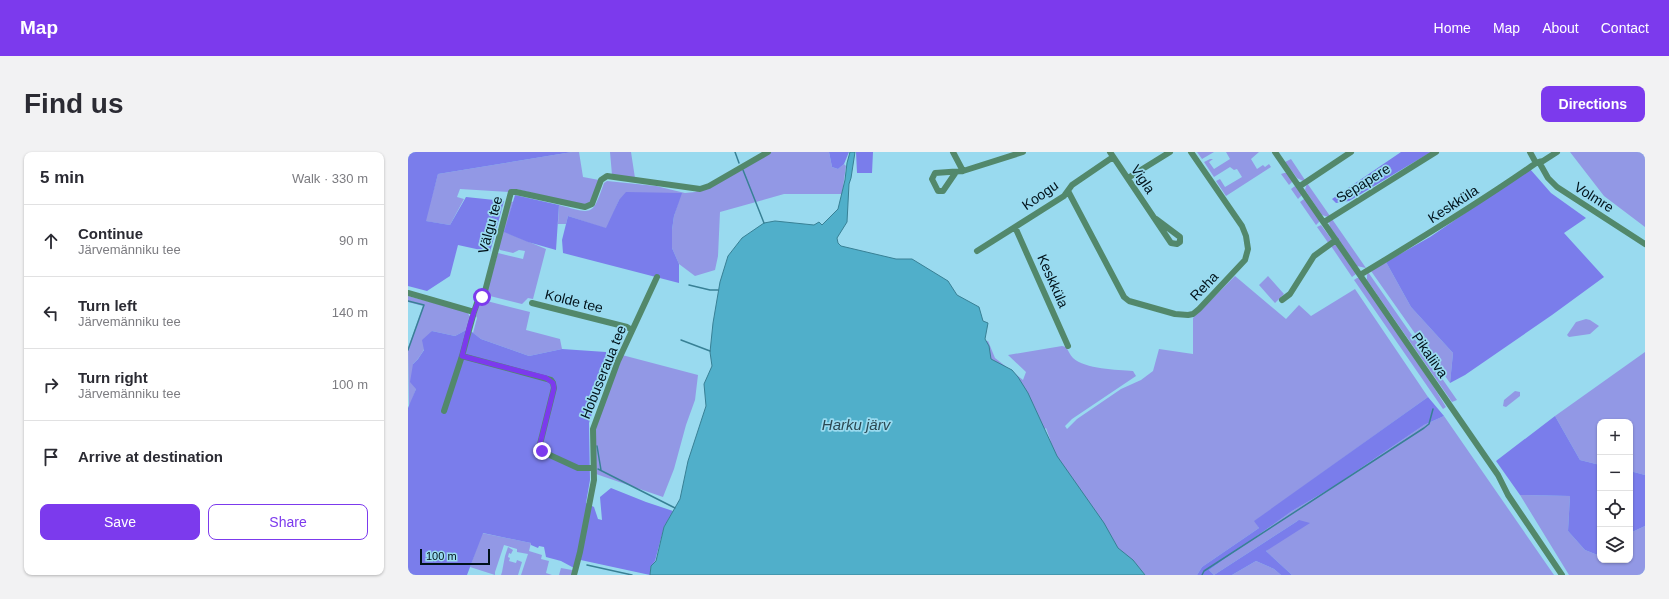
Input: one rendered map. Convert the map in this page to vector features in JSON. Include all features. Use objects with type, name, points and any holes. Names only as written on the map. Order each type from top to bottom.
[{"type":"street","name":"Välgu tee","points":[[474,312],[478,300],[484,295],[511,192],[585,207],[592,204],[601,180],[607,176],[700,189],[709,186],[768,152]]},
{"type":"street","points":[[953,152],[963,171]]},
{"type":"street","points":[[956,172],[1023,152]]},
{"type":"street","points":[[1128,178],[1170,152]]},
{"type":"street","name":"Reha","points":[[1068,191],[1124,297],[1129,301],[1175,314],[1188,316],[1199,310],[1245,260],[1248,249],[1246,236],[1242,226],[1191,152]]},
{"type":"street","name":"Pikaliiva","points":[[1275,152],[1300,186],[1441,392],[1454,414],[1498,475],[1508,495],[1562,575]]},
{"type":"street","points":[[1300,186],[1351,152]]},
{"type":"street","name":"Sepapere","points":[[1324,222],[1436,152]]},
{"type":"street","name":"Volmre","points":[[1530,152],[1548,178],[1561,190],[1645,244]]},
{"type":"street","name":"Keskküla","points":[[1360,275],[1471,207],[1538,162],[1557,152]]},
{"type":"street","name":"Vigla","points":[[1112,154],[1156,219]]},
{"type":"street","name":"Koogu","points":[[977,251],[1064,196],[1072,185],[1112,154]]},
{"type":"street","name":"Keskküla","points":[[1015,227],[1068,346]]},
{"type":"street","points":[[1282,300],[1290,294],[1314,256],[1336,240]]},
{"type":"street","name":"Hobuseraua tee","points":[[574,575],[594,480],[593,429],[609,383],[657,278]]},
{"type":"street","points":[[408,293],[474,312],[462,356],[444,411]]},
{"type":"street","name":"Kolde tee","points":[[532,303],[627,327],[632,330]]},
{"type":"street","points":[[462,356],[551,380],[554,388],[540,448],[544,453],[578,468],[593,468]]},
{"type":"shaded area","points":[[408,152],[572,152],[438,174],[426,221],[450,225],[466,197],[504,201],[490,252],[458,245],[450,276],[427,291],[408,286]]},
{"type":"shaded area","points":[[579,152],[583,177],[599,180],[590,203],[583,205],[516,189],[512,189],[509,192],[460,189],[457,197],[464,199],[450,225],[425,221],[438,174]]},
{"type":"shaded area","points":[[610,152],[631,152],[635,178],[612,175]]},
{"type":"shaded area","points":[[770,152],[829,152],[832,167],[838,169],[844,164],[846,166],[842,194],[784,194],[720,212],[718,256],[715,270],[695,276],[679,264],[672,248],[672,230],[674,216],[681,193],[619,200],[607,229],[568,216],[566,224],[558,224],[559,205],[585,211],[590,210],[597,202],[604,183],[607,181],[656,186],[685,193],[695,192]]},
{"type":"shaded area","points":[[829,152],[849,152],[844,164],[838,169],[832,167]]},
{"type":"shaded area","points":[[856,152],[873,152],[872,173],[857,173]]},
{"type":"shaded area","points":[[1197,152],[1214,152],[1202,159]]},
{"type":"shaded area","points":[[1226,152],[1259,152],[1251,159],[1257,169],[1263,165],[1265,167],[1269,164],[1271,167],[1226,196],[1216,181],[1220,179],[1225,187],[1242,177],[1237,169],[1234,170],[1230,167],[1214,177],[1204,162],[1213,159],[1209,162],[1214,169],[1230,159]]},
{"type":"shaded area","points":[[1401,152],[1431,152],[1349,201],[1336,203],[1332,199]]},
{"type":"shaded area","points":[[1570,152],[1645,152],[1645,227],[1604,196]]},
{"type":"shaded area","points":[[1291,159],[1305,180],[1303,181],[1297,178],[1285,162]]},
{"type":"shaded area","points":[[1530,169],[1551,193],[1586,218],[1564,233],[1604,277],[1465,375],[1450,383],[1453,353],[1411,307],[1386,262],[1430,237]]},
{"type":"shaded area","points":[[1288,173],[1293,181],[1289,185],[1281,174]]},
{"type":"shaded area","points":[[1307,183],[1330,216],[1328,217],[1322,215],[1305,190]]},
{"type":"shaded area","points":[[1295,186],[1302,195],[1298,199],[1291,189]]},
{"type":"shaded area","points":[[626,192],[682,193],[674,216],[672,230],[672,248],[679,264],[679,283],[563,253],[562,240],[568,216],[606,228],[619,200]]},
{"type":"shaded area","points":[[515,195],[559,205],[556,250],[528,242],[504,232]]},
{"type":"shaded area","points":[[1306,199],[1320,219],[1316,225],[1300,202]]},
{"type":"shaded area","points":[[510,201],[513,202],[505,232],[546,249],[533,299],[528,298],[522,304],[486,295],[498,253],[523,259],[525,251],[519,250],[513,253],[500,250],[498,248]]},
{"type":"shaded area","points":[[1332,219],[1366,268],[1357,266],[1330,227],[1329,222]]},
{"type":"shaded area","points":[[1321,225],[1332,240],[1329,244],[1317,227]]},
{"type":"shaded area","points":[[1336,245],[1356,274],[1352,277],[1331,246]]},
{"type":"shaded area","points":[[1386,262],[1411,307],[1453,353],[1450,383],[1371,271]]},
{"type":"shaded area","points":[[1368,272],[1457,400],[1452,402],[1367,280]]},
{"type":"shaded area","points":[[1235,276],[1286,319],[1299,305],[1311,316],[1355,289],[1428,397],[1255,521],[1259,528],[1202,567],[1197,575],[1145,575],[1129,557],[1140,572],[1081,509],[1045,432],[1051,442],[1046,428],[1041,432],[997,383],[984,342],[988,341],[995,358],[1023,380],[1026,372],[1008,355],[1062,346],[1066,347],[1073,358],[1085,365],[1133,371],[1136,376],[1072,419],[1065,426],[1067,429],[1077,419],[1121,389],[1141,380],[1153,371],[1159,349],[1193,354],[1193,318]]},
{"type":"shaded area","points":[[1268,276],[1284,294],[1275,303],[1259,285]]},
{"type":"shaded area","points":[[1360,278],[1446,407],[1443,409],[1354,280]]},
{"type":"shaded area","points":[[408,296],[467,312],[471,318],[468,329],[455,336],[432,331],[422,353],[413,364],[416,389],[409,408],[408,348],[423,306],[408,302]]},
{"type":"shaded area","points":[[483,300],[530,312],[526,330],[560,339],[562,349],[529,356],[481,339],[473,333],[480,301]]},
{"type":"shaded area","points":[[1586,319],[1599,326],[1590,334],[1569,337],[1567,335],[1576,322]]},
{"type":"shaded area","points":[[468,329],[481,339],[529,356],[562,349],[606,352],[606,370],[589,423],[590,480],[586,503],[594,507],[598,519],[602,520],[600,497],[611,488],[673,511],[664,527],[655,561],[651,566],[650,575],[576,559],[574,568],[561,561],[546,557],[544,547],[539,546],[538,548],[531,545],[531,543],[483,533],[467,575],[408,575],[408,408],[416,389],[410,382],[413,364],[424,350],[422,340],[432,331],[455,336]]},
{"type":"shaded area","points":[[1645,352],[1645,475],[1633,472],[1633,419],[1597,419],[1597,464],[1580,460],[1555,416]]},
{"type":"shaded area","points":[[622,355],[698,375],[695,400],[686,425],[674,469],[663,497],[596,474],[595,430]]},
{"type":"shaded area","points":[[1515,391],[1520,392],[1520,396],[1506,407],[1503,406],[1504,400]]},
{"type":"shaded area","points":[[1428,397],[1444,416],[1424,425],[1333,487],[1292,511],[1209,570],[1214,575],[1197,575],[1202,567],[1259,528],[1254,521]]},
{"type":"shaded area","points":[[1444,416],[1554,575],[1292,575],[1266,551],[1299,520],[1214,575],[1209,570],[1292,511],[1333,487],[1424,425]]},
{"type":"shaded area","points":[[1555,416],[1580,460],[1597,464],[1597,555],[1585,550],[1568,531],[1570,496],[1520,495],[1496,461]]},
{"type":"shaded area","points":[[1633,472],[1645,475],[1645,526],[1633,532]]},
{"type":"shaded area","points":[[1520,495],[1570,496],[1568,531],[1585,550],[1597,555],[1597,563],[1633,563],[1633,532],[1645,526],[1645,575],[1569,575]]},
{"type":"shaded area","points":[[1299,520],[1310,523],[1266,551],[1292,575],[1281,575],[1274,569],[1256,561],[1232,575],[1214,575]]},
{"type":"shaded area","points":[[482,533],[531,543],[529,551],[542,555],[541,559],[549,561],[546,573],[552,575],[521,575],[528,554],[517,552],[517,549],[504,545],[495,575],[470,567]]},
{"type":"shaded area","points":[[508,547],[513,550],[511,554],[509,553],[509,561],[516,563],[517,560],[522,562],[518,575],[501,575]]},
{"type":"shaded area","points":[[1256,561],[1274,569],[1281,575],[1232,575]]},
{"type":"shaded area","points":[[561,568],[572,570],[572,575],[559,575]]},
{"type":"water","name":"Harku järv","points":[[850,152],[855,152],[849,184],[847,222],[837,238],[838,243],[841,246],[896,259],[912,259],[948,281],[957,295],[979,307],[983,321],[988,323],[985,339],[989,346],[991,359],[1012,370],[1018,377],[1028,393],[1057,456],[1104,523],[1118,548],[1133,560],[1145,575],[650,575],[651,566],[656,561],[664,527],[680,499],[688,461],[706,406],[704,384],[712,366],[710,352],[713,323],[720,282],[728,256],[742,238],[764,223],[775,221],[814,225],[819,222],[822,225],[838,209]]},
{"type":"waterway","points":[[735,152],[739,163]]},
{"type":"waterway","points":[[743,170],[764,223]]},
{"type":"waterway","points":[[689,285],[710,290],[718,290]]},
{"type":"waterway","points":[[408,301],[424,305],[408,350]]},
{"type":"waterway","points":[[681,340],[710,351]]},
{"type":"waterway","points":[[1202,575],[1204,571],[1424,428],[1429,424],[1433,409]]},
{"type":"waterway","points":[[597,446],[601,470]]},
{"type":"waterway","points":[[598,469],[675,508]]},
{"type":"waterway","points":[[587,565],[632,575]]},
{"type":"route","points":[[482,297],[478,300],[462,356],[551,380],[554,388],[540,444],[542,451]]}]
